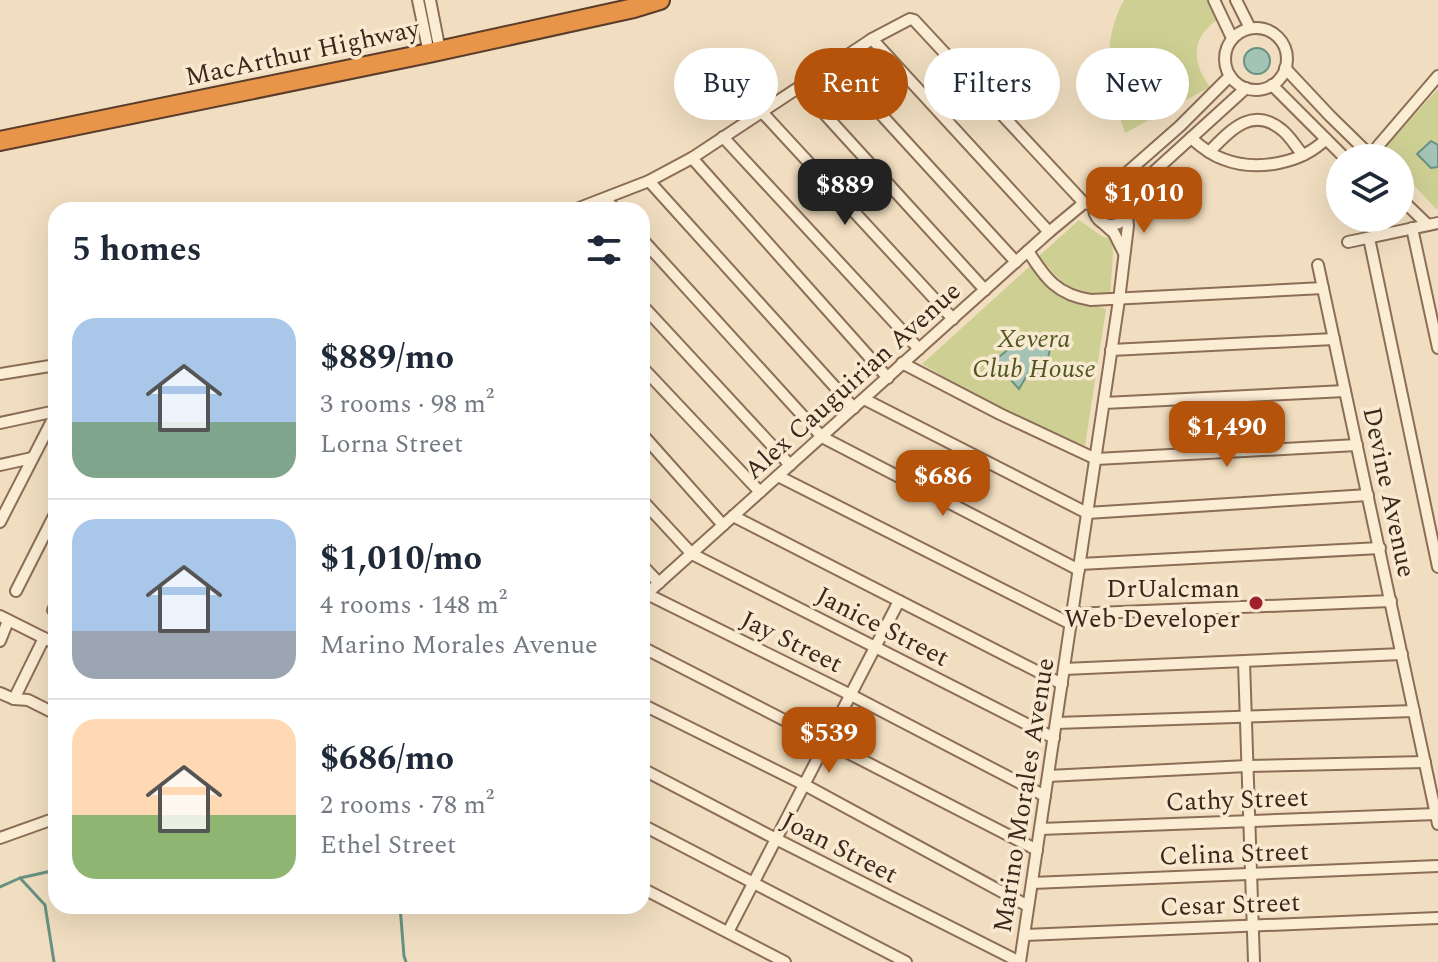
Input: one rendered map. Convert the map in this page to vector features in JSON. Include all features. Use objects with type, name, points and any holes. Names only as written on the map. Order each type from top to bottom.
[{"type":"highway","name":"MacArthur Highway","points":[[0,141],[435,52],[660,0]]},
{"type":"street","points":[[418,0],[427,8],[435,52]]},
{"type":"street","points":[[1214,0],[1232,38]]},
{"type":"street","points":[[1236,0],[1250,28]]},
{"type":"street","points":[[859,48],[910,19],[914,20],[1089,204],[1114,233],[1125,255]]},
{"type":"street","points":[[1250,28],[1266,30],[1279,39],[1286,51],[1282,75],[1272,85],[1259,89],[1246,88],[1237,83],[1226,67],[1227,47],[1232,38],[1250,28]]},
{"type":"street","points":[[872,39],[1049,232]]},
{"type":"street","points":[[1285,68],[1359,144]]},
{"type":"street","points":[[1089,204],[1180,126],[1230,76]]},
{"type":"street","points":[[1380,144],[1438,76]]},
{"type":"street","points":[[1272,85],[1331,144]]},
{"type":"street","points":[[1125,198],[1246,88]]},
{"type":"street","points":[[597,202],[649,181],[692,158],[750,120]]},
{"type":"street","points":[[769,120],[953,319]]},
{"type":"street","points":[[830,120],[985,290]]},
{"type":"street","points":[[886,120],[1016,262]]},
{"type":"street","points":[[1209,152],[1245,121],[1254,120],[1268,122],[1283,130],[1303,155]]},
{"type":"street","points":[[723,137],[919,349]]},
{"type":"street","points":[[1191,138],[1219,158],[1237,164],[1258,165],[1279,163],[1303,155],[1316,149],[1326,139]]},
{"type":"street","points":[[692,158],[888,378]]},
{"type":"street","points":[[649,181],[854,408]]},
{"type":"street","points":[[1102,222],[1116,224],[1127,214],[1125,198],[1117,192],[1106,191]]},
{"type":"street","points":[[605,199],[608,202]]},
{"type":"street","name":"Alex Cauguirian Avenue","points":[[650,591],[1049,232],[1089,204]]},
{"type":"street","points":[[1414,209],[1433,224]]},
{"type":"street","name":"Marino Morales Avenue","points":[[1020,962],[1119,300],[1127,214]]},
{"type":"street","points":[[1348,242],[1395,232]]},
{"type":"street","points":[[1413,232],[1438,348]]},
{"type":"street","points":[[1369,238],[1434,529],[1438,567]]},
{"type":"street","points":[[650,248],[822,437],[1079,567],[1380,548]]},
{"type":"street","points":[[1028,251],[1052,284],[1077,298],[1091,300],[1323,288]]},
{"type":"street","name":"Devine Avenue","points":[[1318,265],[1437,819]]},
{"type":"street","points":[[650,314],[790,465]]},
{"type":"street","points":[[1111,350],[1334,339]]},
{"type":"street","points":[[902,363],[1096,459],[1357,445]]},
{"type":"street","points":[[0,374],[48,366]]},
{"type":"street","points":[[650,375],[760,492]]},
{"type":"street","points":[[1104,403],[1345,391]]},
{"type":"street","points":[[864,399],[1087,513],[1368,495]]},
{"type":"street","points":[[0,423],[48,414]]},
{"type":"street","points":[[0,522],[3,508],[48,427]]},
{"type":"street","points":[[650,443],[723,525]]},
{"type":"street","points":[[0,465],[32,458]]},
{"type":"street","points":[[778,476],[1072,619],[1391,601]]},
{"type":"street","points":[[650,509],[692,554]]},
{"type":"street","points":[[733,516],[1062,684]]},
{"type":"street","points":[[16,591],[48,528]]},
{"type":"street","name":"Janice Street","points":[[692,554],[1054,738]]},
{"type":"street","points":[[650,573],[659,583]]},
{"type":"street","name":"Jay Street","points":[[650,598],[851,695],[1045,796]]},
{"type":"street","points":[[728,932],[899,601]]},
{"type":"street","points":[[0,641],[4,618],[48,640]]},
{"type":"street","points":[[14,699],[44,638]]},
{"type":"street","points":[[650,651],[1037,850]]},
{"type":"street","points":[[1064,669],[1402,654]]},
{"type":"street","points":[[1244,662],[1254,962]]},
{"type":"street","points":[[0,693],[14,699],[28,700],[48,710]]},
{"type":"street","points":[[650,708],[805,785],[1028,906]]},
{"type":"street","points":[[1056,723],[1414,711]]},
{"type":"street","points":[[1048,776],[1247,766],[1425,762]]},
{"type":"street","name":"Joan Street","points":[[650,773],[1020,962]]},
{"type":"street","name":"Cathy Street","points":[[1040,829],[1249,821],[1437,819]]},
{"type":"street","points":[[0,838],[48,821]]},
{"type":"street","points":[[650,829],[906,962]]},
{"type":"street","name":"Celina Street","points":[[1032,883],[1438,866]]},
{"type":"street","points":[[650,892],[785,962]]},
{"type":"street","name":"Cesar Street","points":[[1025,935],[1438,918]]},
{"type":"green space","points":[[1124,0],[1208,0],[1219,19],[1203,33],[1197,59],[1210,87],[1189,98],[1189,48],[1109,48],[1116,17]]},
{"type":"green space","points":[[1438,89],[1438,209],[1414,185],[1414,144],[1388,144]]},
{"type":"green space","points":[[1121,120],[1149,120],[1125,133]]},
{"type":"green space","points":[[1079,220],[1103,237],[1112,238],[1110,298],[1076,290],[1062,282],[1039,256]]},
{"type":"green space","name":"Xevera Club House","points":[[1030,266],[1060,295],[1106,309],[1085,446],[1002,410],[922,364]]},
{"type":"shaded area","points":[[1257,48],[1266,52],[1270,61],[1266,70],[1257,74],[1248,70],[1244,61],[1248,52]]},
{"type":"shaded area","points":[[1431,141],[1438,145],[1438,167],[1431,168],[1417,154]]},
{"type":"shaded area","points":[[1028,333],[1050,349],[1044,376],[1030,370],[1019,389],[994,361]]},
{"type":"waterway","points":[[0,887],[20,878],[48,872]]},
{"type":"waterway","points":[[20,878],[45,905],[54,962]]},
{"type":"waterway","points":[[401,914],[406,962]]},
{"type":"place","name":"DrUalcman Web Developer","points":[[1256,603]]}]
